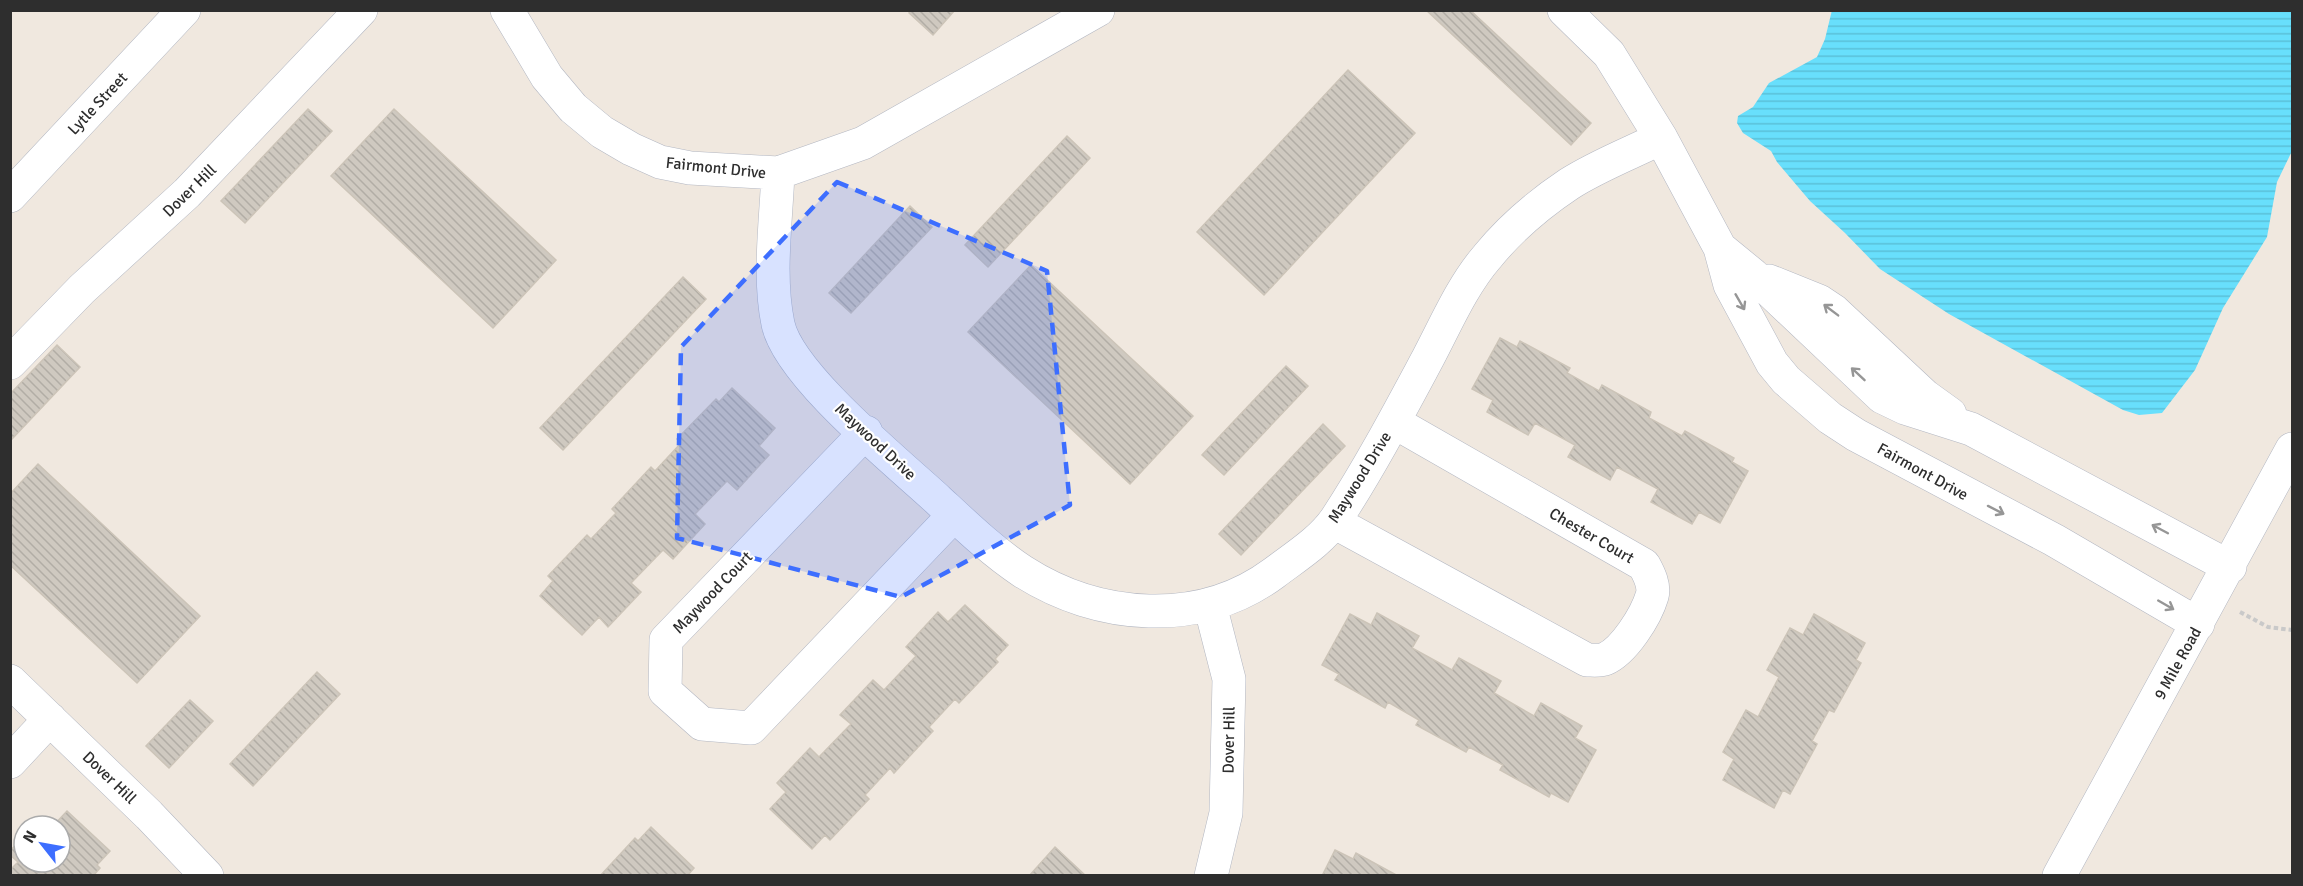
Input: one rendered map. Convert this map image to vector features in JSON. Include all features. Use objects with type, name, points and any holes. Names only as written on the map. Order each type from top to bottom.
[{"type":"street","name":"Lytle Street","points":[[10,196],[184,10]]},
{"type":"street","name":"Dover Hill","points":[[10,363],[82,289],[187,193],[361,10]]},
{"type":"street","name":"Fairmont Drive","points":[[507,10],[547,77],[573,108],[612,138],[660,162],[739,173],[778,173],[863,143],[1098,10]]},
{"type":"street","name":"Fairmont Drive","points":[[1564,10],[1610,54],[1661,138],[1720,248],[1730,285],[1772,363],[1786,380],[1812,403],[1856,435],[2054,540],[2206,610]]},
{"type":"street","name":"Maywood Drive","points":[[778,173],[774,293],[778,326],[789,352],[810,379],[954,514],[1021,570],[1072,596],[1109,607],[1151,612],[1210,605],[1265,579],[1306,549],[1334,522],[1394,422],[1459,297],[1484,259],[1511,230],[1570,183],[1661,138]]},
{"type":"street","name":"Fairmont Drive","points":[[1720,248],[1753,274],[1882,397],[1905,408],[1971,429]]},
{"type":"street","name":"Fairmont Drive","points":[[1753,274],[1819,301],[1834,311],[1925,396],[1971,429],[2230,567]]},
{"type":"street","points":[[1856,435],[1882,397]]},
{"type":"street","name":"Chester Court","points":[[1334,522],[1587,660],[1604,660],[1623,647],[1636,626],[1652,595],[1651,579],[1644,565],[1394,422]]},
{"type":"street","name":"Maywood Court","points":[[866,432],[666,640],[665,691],[702,724],[751,728],[954,514]]},
{"type":"street","name":"9 Mile Road","points":[[2059,876],[2230,567],[2292,448]]},
{"type":"street","name":"Dover Hill","points":[[1210,605],[1229,679],[1226,813],[1211,876]]},
{"type":"street","name":"Dover Hill","points":[[10,681],[207,876]]},
{"type":"street","points":[[10,762],[50,719]]},
{"type":"path","points":[[2206,610],[2268,627],[2292,630]]},
{"type":"highlighted area","points":[[837,182],[1047,271],[1070,505],[901,597],[677,538],[681,347]]},
{"type":"water","points":[[1832,10],[2292,11],[2292,151],[2277,182],[2267,237],[2223,308],[2195,370],[2162,413],[2139,415],[2123,410],[1949,314],[1880,269],[1810,201],[1777,162],[1771,151],[1743,133],[1737,123],[1738,116],[1753,107],[1769,83],[1817,57],[1825,39]]},
{"type":"building","points":[[911,10],[955,10],[933,35],[909,13]]},
{"type":"building","points":[[1426,10],[1470,10],[1591,123],[1571,145]]},
{"type":"building","points":[[1348,70],[1415,133],[1264,295],[1197,232]]},
{"type":"building","points":[[308,109],[332,131],[245,223],[221,201]]},
{"type":"building","points":[[394,109],[556,260],[493,328],[331,176]]},
{"type":"building","points":[[1067,136],[1090,158],[988,267],[965,245]]},
{"type":"building","points":[[910,206],[932,227],[851,313],[829,293]]},
{"type":"building","points":[[1031,265],[1193,416],[1130,484],[968,332]]},
{"type":"building","points":[[683,277],[706,299],[563,450],[540,428]]},
{"type":"building","points":[[1500,338],[1517,347],[1520,341],[1570,368],[1567,373],[1599,391],[1602,385],[1651,412],[1649,418],[1682,436],[1685,431],[1734,458],[1732,462],[1748,471],[1720,523],[1699,512],[1692,524],[1651,502],[1658,489],[1617,467],[1610,480],[1568,457],[1575,445],[1535,423],[1528,435],[1487,412],[1493,400],[1472,389]]},
{"type":"building","points":[[57,345],[80,367],[10,441],[10,394]]},
{"type":"building","points":[[1286,366],[1308,386],[1224,475],[1202,455]]},
{"type":"building","points":[[732,388],[775,428],[759,446],[769,455],[737,490],[727,481],[695,514],[705,524],[673,559],[663,550],[631,583],[641,592],[608,627],[599,617],[582,635],[540,596],[553,581],[548,576],[587,535],[591,539],[616,513],[612,509],[651,467],[655,471],[681,443],[677,439],[716,399],[719,402]]},
{"type":"building","points":[[1323,424],[1345,446],[1241,555],[1219,534]]},
{"type":"building","points":[[38,464],[200,616],[137,683],[10,565],[10,494]]},
{"type":"building","points":[[965,605],[1008,645],[995,659],[998,662],[959,703],[955,699],[929,727],[933,731],[894,773],[890,768],[865,795],[869,799],[830,840],[825,835],[812,849],[770,809],[786,792],[777,783],[810,748],[819,757],[851,724],[840,715],[873,680],[884,690],[916,656],[906,647],[938,612],[948,622]]},
{"type":"building","points":[[1377,613],[1419,636],[1412,648],[1452,670],[1459,658],[1501,681],[1494,693],[1534,716],[1541,703],[1582,726],[1575,738],[1596,750],[1568,802],[1551,793],[1549,797],[1500,770],[1503,765],[1469,747],[1466,752],[1416,725],[1419,720],[1388,702],[1385,708],[1335,680],[1339,674],[1322,665],[1350,614],[1371,625]]},
{"type":"building","points":[[1814,614],[1865,643],[1856,660],[1861,663],[1834,712],[1829,710],[1812,741],[1817,744],[1790,794],[1783,790],[1774,808],[1723,780],[1734,759],[1723,752],[1746,710],[1758,717],[1779,677],[1767,670],[1790,628],[1803,635]]},
{"type":"building","points":[[317,672],[340,694],[253,786],[230,764]]},
{"type":"building","points":[[190,700],[213,721],[169,768],[146,746]]},
{"type":"building","points":[[72,816],[110,851],[97,865],[100,868],[93,876],[10,876],[12,868],[12,874],[72,874]]},
{"type":"building","points":[[651,827],[694,868],[687,876],[600,876],[635,838],[638,841]]},
{"type":"building","points":[[1055,847],[1086,876],[1029,876]]},
{"type":"building","points":[[1335,850],[1353,859],[1356,853],[1398,876],[1322,876]]}]
